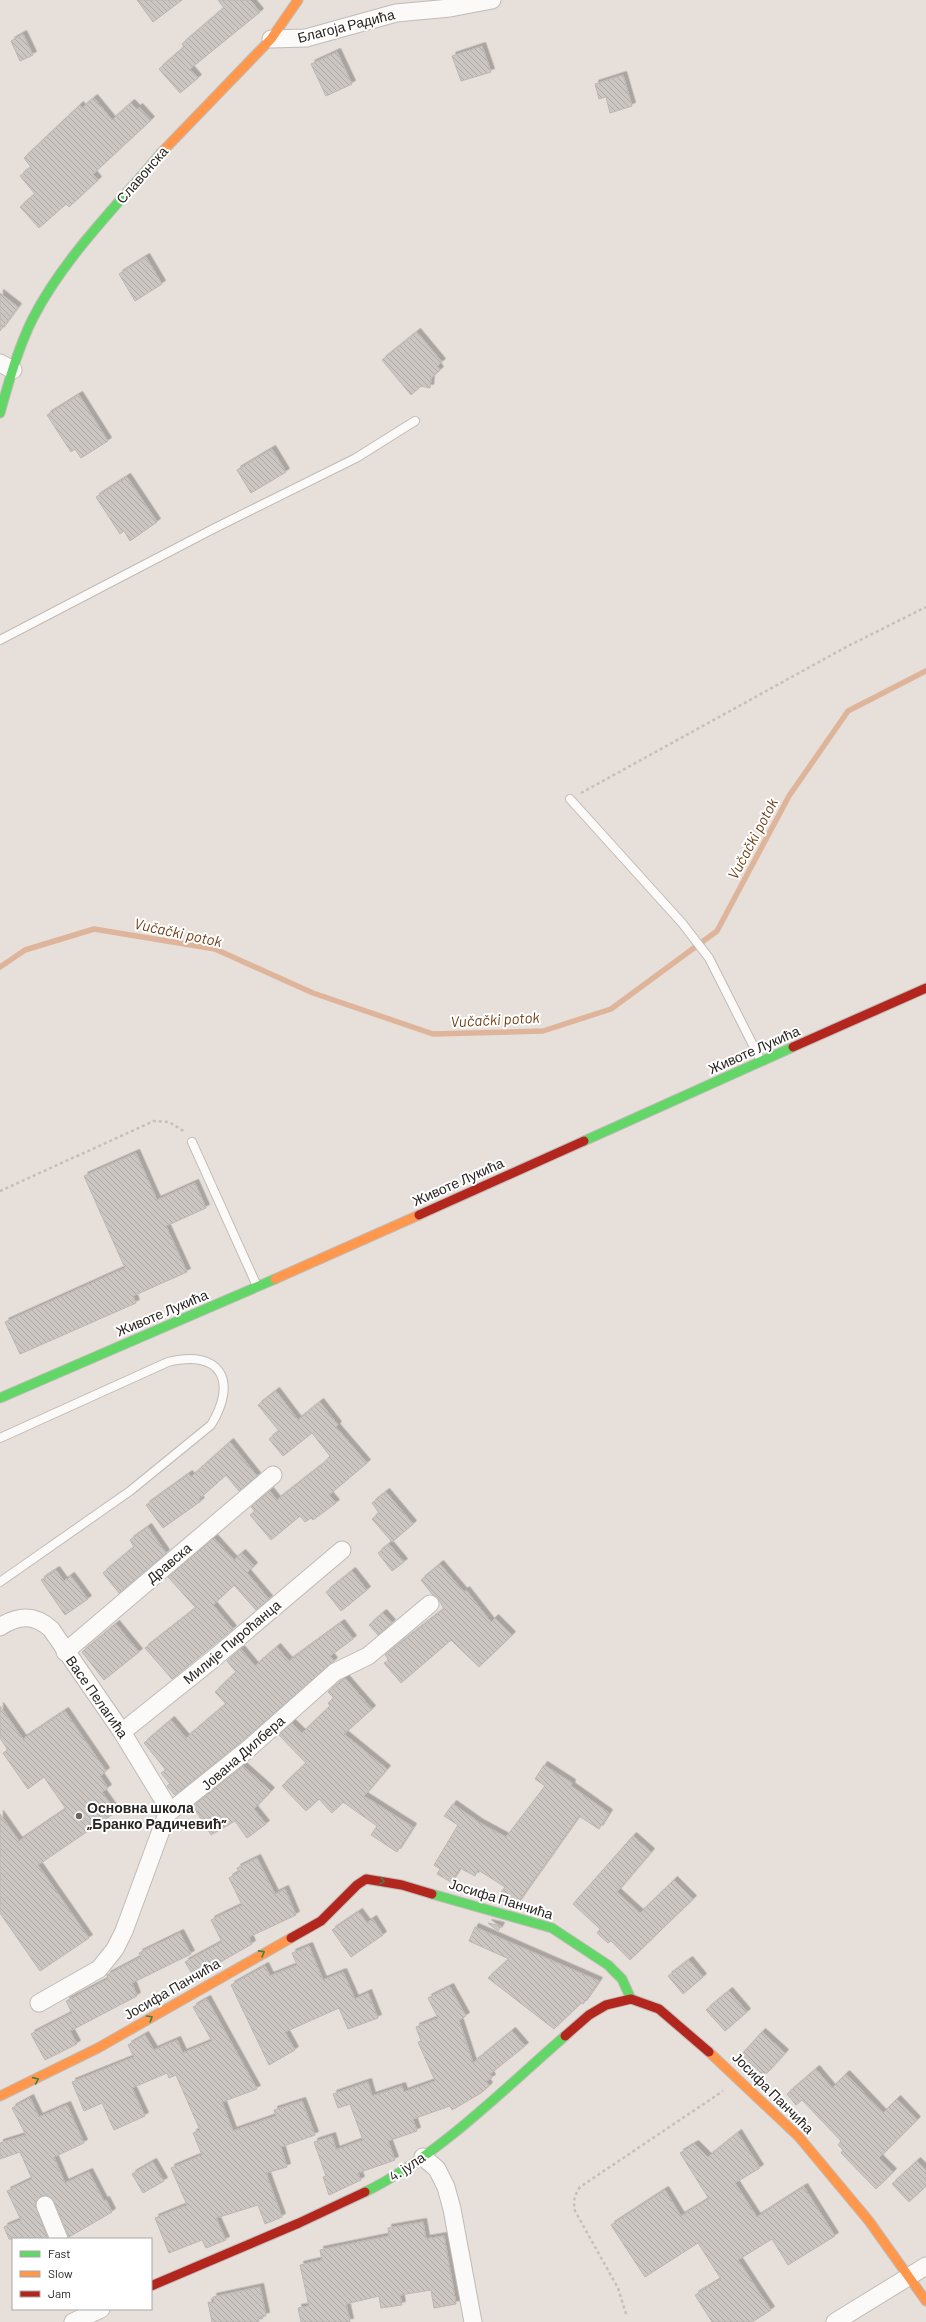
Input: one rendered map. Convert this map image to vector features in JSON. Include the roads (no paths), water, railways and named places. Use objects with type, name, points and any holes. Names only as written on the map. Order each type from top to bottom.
[{"type":"street","name":"Славонска","points":[[0,413],[6,367],[65,266],[174,138],[271,39],[298,0]]},
{"type":"street","name":"Благоја Радића","points":[[271,39],[306,38],[396,13],[450,8],[492,0]]},
{"type":"street","name":"Животе Лукића","points":[[0,1398],[257,1286],[926,988]]},
{"type":"street","name":"Дравска","points":[[66,1652],[274,1475]]},
{"type":"street","name":"Милије Пироћанца","points":[[122,1732],[212,1660],[342,1550]]},
{"type":"street","name":"Јована Дилбера","points":[[167,1814],[236,1760],[335,1672],[368,1656],[430,1604]]},
{"type":"street","name":"Васе Пелагића","points":[[0,1627],[20,1617],[37,1620],[51,1629],[122,1732],[164,1801],[167,1814]]},
{"type":"street","points":[[39,2003],[99,1969],[115,1949],[124,1931],[167,1814]]},
{"type":"street","name":"Јосифа Панчића","points":[[0,2096],[98,2048],[212,1981],[320,1921],[366,1879],[402,1885],[552,1928],[576,1942],[608,1965],[622,1979],[631,1999],[659,2009],[670,2017],[740,2079],[809,2149],[869,2221],[926,2302]]},
{"type":"street","name":"4. јула","points":[[152,2286],[366,2192],[394,2178],[423,2158],[468,2121],[589,2015],[606,2005],[631,1999]]},
{"type":"street","points":[[423,2158],[437,2169],[446,2187],[452,2209],[473,2322]]},
{"type":"street","points":[[45,2205],[59,2238]]},
{"type":"street","points":[[835,2322],[926,2266]]},
{"type":"street","points":[[73,2322],[93,2311]]},
{"type":"lane","points":[[0,640],[213,529],[356,458],[416,421]]},
{"type":"lane","points":[[570,799],[691,934],[706,954],[762,1062]]},
{"type":"lane","points":[[192,1142],[257,1286]]},
{"type":"lane","points":[[0,1438],[168,1362],[182,1359],[206,1360],[216,1366],[222,1381],[220,1410],[211,1424],[130,1491],[0,1582]]},
{"type":"waterway","name":"Vučački potok","points":[[0,967],[25,950],[94,929],[215,949],[313,993],[433,1034],[543,1031],[611,1009],[717,931],[789,796],[848,711],[926,671]]},
{"type":"place","name":"Основна школа „Бранко Радичевић”","points":[[79,1816]]}]
